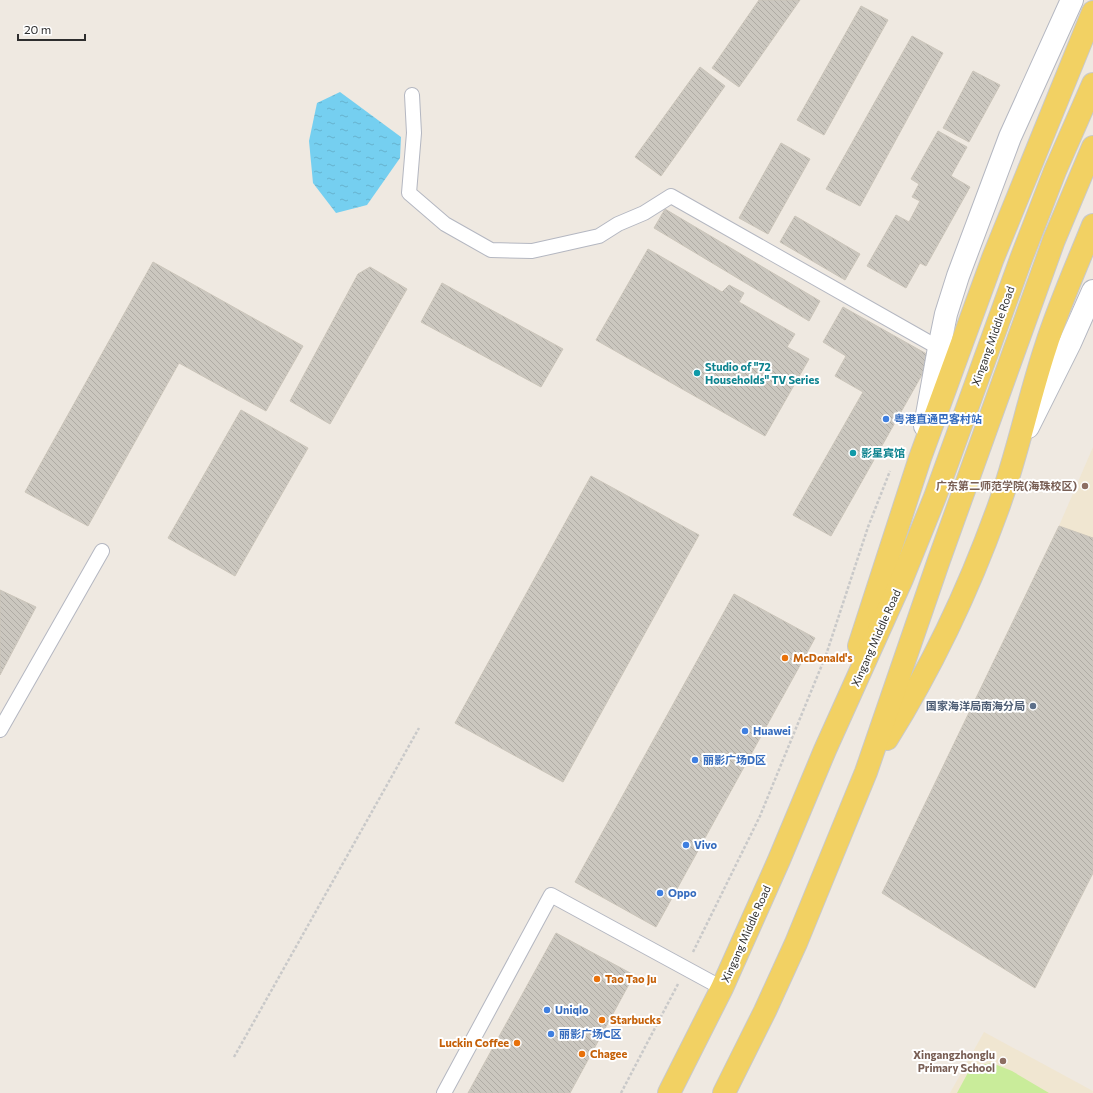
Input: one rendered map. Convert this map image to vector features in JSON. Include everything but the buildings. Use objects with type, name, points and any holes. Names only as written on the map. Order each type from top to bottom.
[{"type":"main road","points":[[920,458],[938,348],[946,314],[958,276],[1005,151],[1072,0]]},
{"type":"main road","points":[[825,750],[920,458],[993,258],[1093,12]]},
{"type":"main road","name":"Xingang Middle Road","points":[[669,1093],[722,988],[779,860],[825,750],[886,616],[917,540],[993,334],[1056,171],[1093,84]]},
{"type":"main road","points":[[724,1093],[765,1011],[796,943],[866,772],[942,553],[1054,240],[1093,147]]},
{"type":"main road","points":[[866,772],[921,684],[954,617],[998,511],[1019,444],[1046,345],[1093,225]]},
{"type":"main road","points":[[1019,444],[1070,344],[1093,291]]},
{"type":"lane","points":[[412,95],[414,133],[409,193],[445,224],[491,250],[532,250],[599,236],[618,224],[644,213],[671,196],[938,348]]},
{"type":"lane","points":[[0,730],[102,550]]},
{"type":"lane","points":[[444,1093],[551,895],[722,988]]},
{"type":"path","points":[[621,1093],[760,816],[826,655],[868,527],[892,467]]},
{"type":"path","points":[[234,1057],[419,728]]},
{"type":"shaded area","name":"广东第二师范学院(海珠校区)","points":[[1093,447],[1093,538],[1059,526]]},
{"type":"shaded area","name":"Xingangzhonglu Primary School","points":[[984,1032],[1093,1091],[1093,1093],[950,1093]]},
{"type":"green space","points":[[992,1063],[1012,1071],[1049,1093],[957,1093],[971,1067]]},
{"type":"water","points":[[340,92],[401,137],[400,158],[367,205],[336,213],[313,183],[309,141],[317,103]]},
{"type":"place","name":"Studio of \"72 Households\" TV Series","points":[[697,373]]},
{"type":"place","name":"粤港直通巴客村站","points":[[886,419]]},
{"type":"place","name":"影星宾馆","points":[[853,453]]},
{"type":"place","name":"广东第二师范学院(海珠校区)","points":[[1085,486]]},
{"type":"place","name":"McDonald's","points":[[785,658]]},
{"type":"place","name":"国家海洋局南海分局","points":[[1033,706]]},
{"type":"place","name":"Huawei","points":[[745,731]]},
{"type":"place","name":"丽影广场D区","points":[[695,760]]},
{"type":"place","name":"Vivo","points":[[686,845]]},
{"type":"place","name":"Oppo","points":[[660,893]]},
{"type":"place","name":"Tao Tao Ju","points":[[597,979]]},
{"type":"place","name":"Uniqlo","points":[[547,1010]]},
{"type":"place","name":"Starbucks","points":[[602,1020]]},
{"type":"place","name":"丽影广场C区","points":[[551,1034]]},
{"type":"place","name":"Luckin Coffee","points":[[517,1043]]},
{"type":"place","name":"Chagee","points":[[582,1054]]},
{"type":"place","name":"Xingangzhonglu Primary School","points":[[1003,1061]]}]
